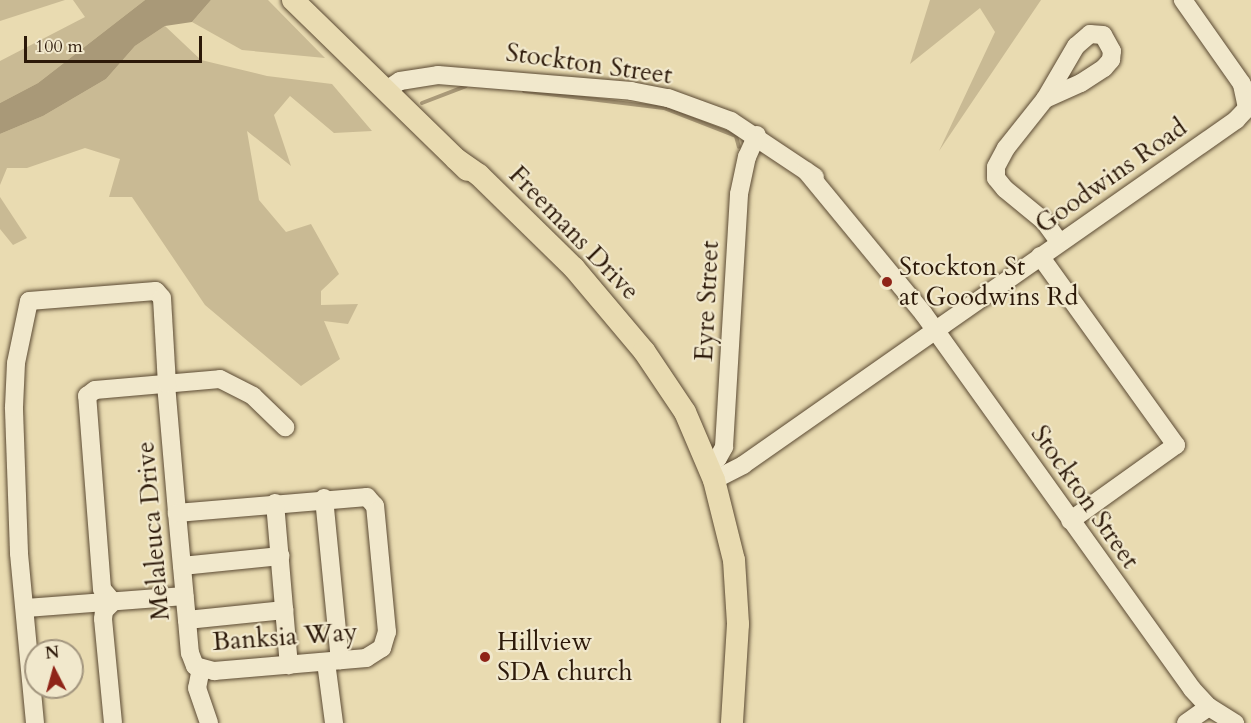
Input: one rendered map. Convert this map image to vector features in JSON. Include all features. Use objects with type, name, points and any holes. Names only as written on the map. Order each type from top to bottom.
[{"type":"main road","name":"Freemans Drive","points":[[293,0],[456,159],[479,175],[574,268],[644,351],[685,412],[711,473],[734,560],[737,594],[732,723]]},
{"type":"street","name":"Goodwins Road","points":[[711,473],[743,465],[1236,120],[1247,108],[1242,84],[1183,0]]},
{"type":"street","name":"Stockton Street","points":[[386,91],[399,81],[438,75],[594,85],[668,98],[723,118],[757,135],[806,171],[923,313],[1176,668],[1209,707],[1235,723]]},
{"type":"street","points":[[1045,99],[1006,148],[996,167],[996,178],[1044,221],[1059,243]]},
{"type":"street","name":"Eyre Street","points":[[711,473],[724,447],[739,194],[747,157],[757,135]]},
{"type":"street","points":[[1040,256],[1176,445],[1070,521]]},
{"type":"street","name":"Melaleuca Drive","points":[[26,608],[19,553],[14,385],[29,301],[156,291],[162,298],[177,513],[190,653],[201,668]]},
{"type":"street","points":[[113,602],[102,589],[87,396],[95,390],[226,380],[253,396],[285,427]]},
{"type":"street","name":"Banksia Way","points":[[201,668],[214,671],[372,657],[382,648],[387,632],[375,506],[367,497],[324,498]]},
{"type":"street","points":[[177,513],[324,498],[334,723]]},
{"type":"street","points":[[275,503],[289,665]]},
{"type":"street","points":[[182,566],[280,556]]},
{"type":"street","points":[[35,723],[26,608],[185,596]]},
{"type":"street","points":[[113,602],[104,611],[103,619],[113,723]]},
{"type":"street","points":[[187,620],[284,610]]},
{"type":"street","points":[[201,668],[197,688],[209,723]]},
{"type":"street","points":[[1186,723],[1209,707]]},
{"type":"shaded area","points":[[0,0],[65,0],[0,21]]},
{"type":"shaded area","points":[[73,0],[145,0],[38,83],[0,103],[0,61],[85,17]]},
{"type":"shaded area","points":[[145,0],[211,0],[192,22],[165,26],[135,46],[106,79],[43,116],[0,134],[0,103],[38,83]]},
{"type":"shaded area","points":[[211,0],[268,0],[325,58],[242,50],[192,22]]},
{"type":"shaded area","points":[[930,0],[1041,0],[939,151],[995,32],[980,8],[910,64]]},
{"type":"shaded area","points":[[165,26],[201,60],[267,76],[332,84],[372,131],[334,133],[290,96],[274,115],[291,166],[247,131],[259,200],[286,232],[311,224],[339,274],[321,291],[321,305],[358,304],[348,324],[324,321],[340,359],[301,386],[205,305],[132,197],[109,197],[120,159],[85,148],[27,168],[7,168],[0,185],[0,134],[43,116],[106,79],[135,46]]},
{"type":"shaded area","points":[[0,197],[27,238],[13,245],[0,229]]},
{"type":"waterway","points":[[422,103],[466,86]]},
{"type":"waterway","points":[[524,91],[664,108],[736,136],[739,147]]},
{"type":"place","name":"Stockton St at Goodwins Rd","points":[[887,282]]},
{"type":"place","name":"Hillview SDA church","points":[[485,657]]}]
